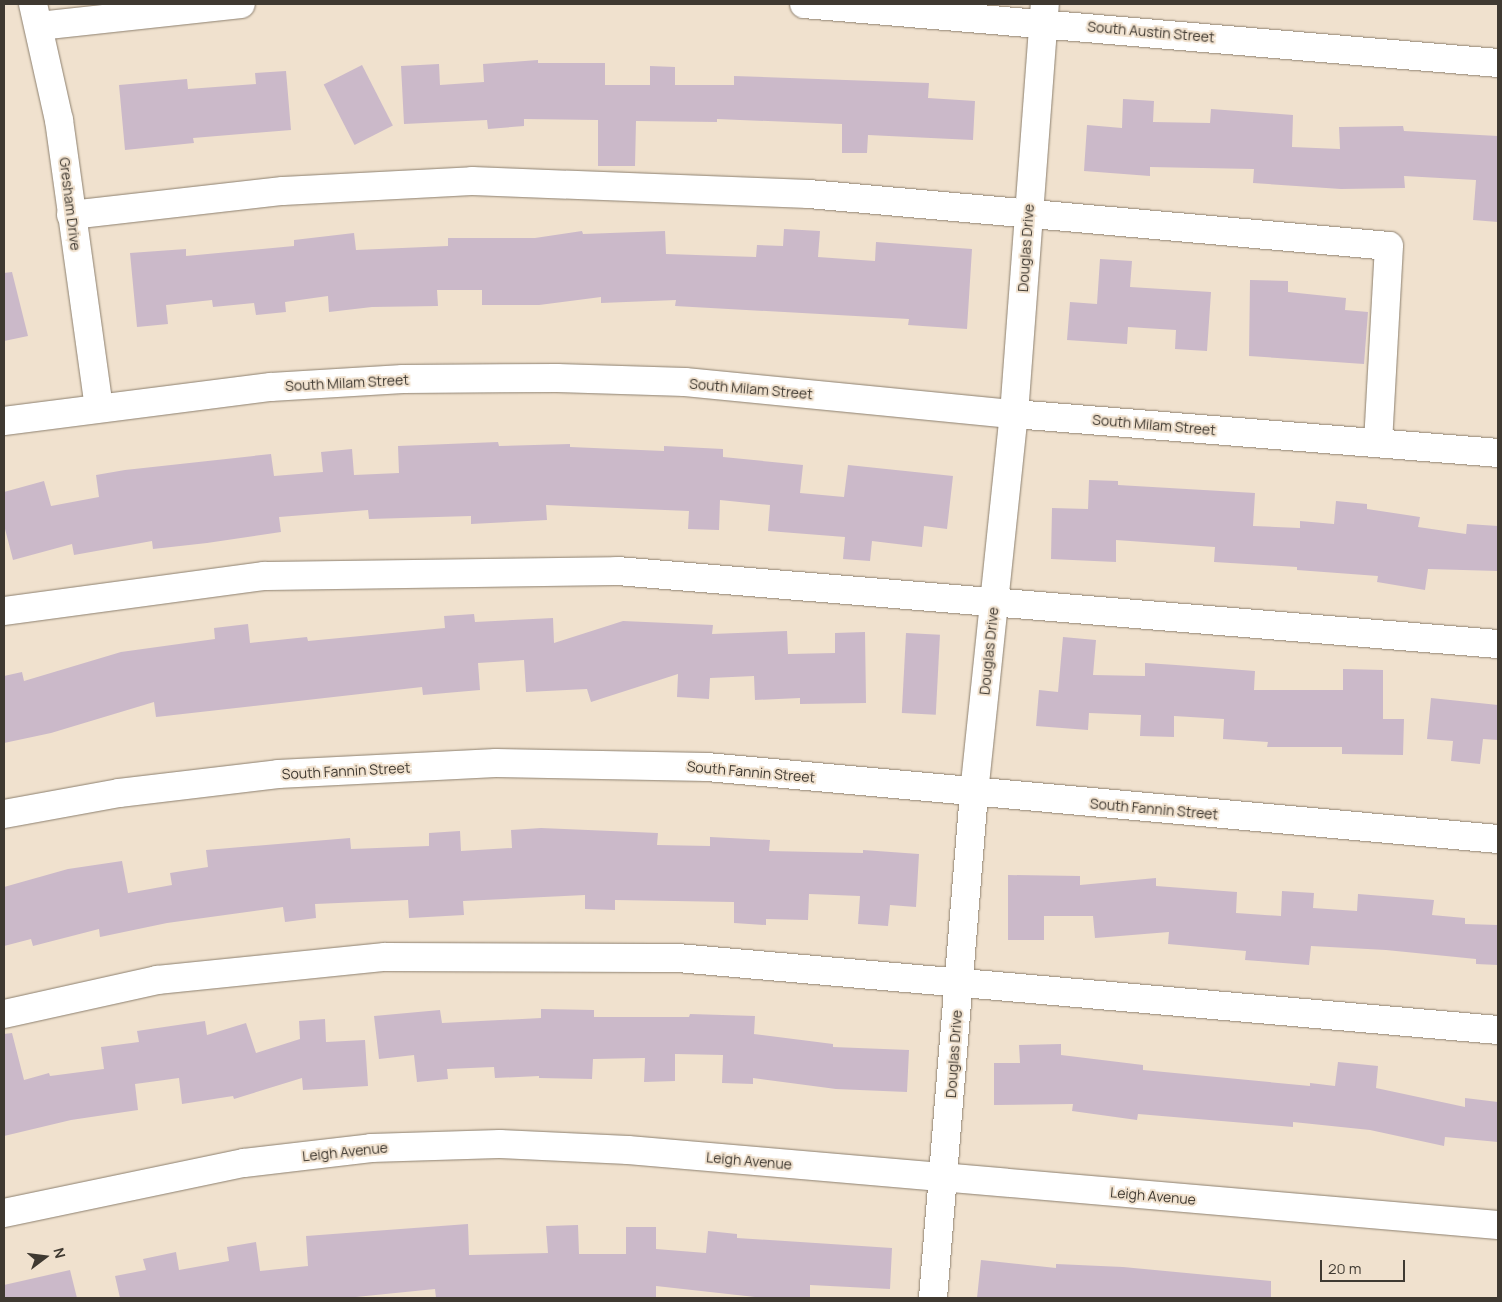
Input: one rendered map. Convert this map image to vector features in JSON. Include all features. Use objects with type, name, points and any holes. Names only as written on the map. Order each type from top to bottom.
[{"type":"street","points":[[36,15],[241,4]]},
{"type":"street","name":"South Austin Street","points":[[804,4],[1044,13],[1498,63]]},
{"type":"street","name":"Douglas Drive","points":[[934,1298],[974,793],[1014,414],[1044,13]]},
{"type":"street","name":"Gresham Drive","points":[[36,15],[59,120],[98,407]]},
{"type":"street","points":[[71,215],[283,191],[472,181],[809,194],[1029,212],[1388,246],[1378,443]]},
{"type":"street","name":"South Milam Street","points":[[4,420],[270,387],[403,380],[557,378],[686,382],[1014,414],[1498,453]]},
{"type":"street","points":[[4,611],[264,576],[617,571],[1498,644]]},
{"type":"street","name":"South Fannin Street","points":[[4,814],[119,793],[278,774],[496,763],[707,767],[974,793],[1498,838]]},
{"type":"street","points":[[4,1014],[157,980],[385,957],[678,958],[1498,1030]]},
{"type":"street","name":"Leigh Avenue","points":[[4,1213],[244,1163],[381,1148],[500,1144],[628,1150],[1498,1225]]},
{"type":"building","points":[[538,60],[538,63],[605,63],[605,85],[650,85],[650,66],[675,67],[675,85],[734,85],[734,76],[929,83],[928,98],[975,101],[973,140],[868,135],[867,153],[842,153],[842,124],[717,119],[717,122],[636,121],[635,166],[598,166],[598,120],[524,119],[524,126],[488,129],[487,120],[404,124],[401,66],[439,64],[440,85],[484,82],[483,64]]},
{"type":"building","points":[[362,65],[393,126],[355,145],[324,85]]},
{"type":"building","points":[[286,71],[291,130],[193,138],[194,143],[125,150],[119,85],[187,79],[188,89],[256,84],[255,73]]},
{"type":"building","points":[[1123,99],[1154,101],[1153,122],[1210,123],[1211,109],[1293,115],[1292,147],[1340,149],[1339,127],[1403,126],[1404,131],[1498,136],[1498,222],[1473,220],[1476,180],[1404,176],[1405,188],[1341,189],[1253,183],[1254,169],[1150,167],[1150,176],[1084,171],[1087,125],[1122,128]]},
{"type":"building","points":[[784,229],[820,231],[818,257],[875,261],[876,242],[972,249],[967,329],[908,325],[909,319],[675,306],[676,300],[601,303],[601,297],[539,305],[482,305],[482,290],[437,290],[438,306],[372,307],[329,312],[328,296],[285,302],[286,312],[256,315],[254,303],[213,307],[212,300],[166,305],[168,324],[137,327],[130,253],[186,249],[186,256],[294,246],[294,240],[354,233],[356,250],[448,246],[448,238],[535,238],[582,231],[583,234],[665,231],[666,254],[756,257],[757,245],[783,246]]},
{"type":"building","points":[[1100,259],[1132,261],[1130,287],[1211,292],[1207,351],[1175,349],[1176,330],[1128,327],[1127,344],[1067,340],[1070,302],[1097,304]]},
{"type":"building","points":[[12,272],[28,336],[4,341],[4,273]]},
{"type":"building","points":[[1250,280],[1288,281],[1288,292],[1346,298],[1345,310],[1368,312],[1364,364],[1249,356]]},
{"type":"building","points":[[498,442],[499,446],[570,444],[570,447],[664,451],[664,446],[723,449],[723,457],[803,465],[800,493],[844,497],[848,465],[953,476],[947,529],[924,526],[922,547],[872,541],[870,561],[843,559],[845,537],[768,531],[770,505],[720,500],[719,530],[688,529],[689,511],[546,505],[547,520],[471,524],[471,516],[369,519],[368,510],[279,517],[281,532],[207,543],[153,549],[152,541],[74,555],[72,544],[13,560],[4,525],[4,492],[44,481],[51,506],[99,497],[96,475],[125,470],[271,454],[274,476],[323,472],[321,452],[352,449],[354,475],[399,473],[398,446]]},
{"type":"building","points":[[1089,480],[1118,481],[1118,485],[1255,493],[1253,526],[1300,528],[1300,521],[1334,524],[1336,501],[1367,504],[1367,509],[1420,517],[1418,527],[1466,534],[1467,524],[1498,526],[1498,571],[1428,569],[1425,590],[1377,582],[1378,576],[1297,570],[1297,567],[1214,562],[1215,547],[1116,540],[1116,562],[1051,559],[1052,508],[1088,509]]},
{"type":"building","points":[[474,614],[475,622],[553,618],[554,643],[623,621],[713,625],[712,634],[787,631],[788,654],[835,653],[835,633],[865,632],[866,703],[800,704],[800,698],[755,700],[754,676],[710,678],[709,699],[677,697],[678,674],[591,702],[587,689],[526,692],[524,660],[478,663],[480,690],[423,695],[422,687],[156,717],[154,702],[51,733],[4,743],[4,676],[22,672],[24,681],[121,652],[215,639],[214,628],[248,624],[250,643],[307,637],[308,641],[445,628],[444,616]]},
{"type":"building","points":[[906,633],[940,635],[936,715],[902,713]]},
{"type":"building","points":[[1063,637],[1096,640],[1093,675],[1145,676],[1145,663],[1255,671],[1254,690],[1343,690],[1343,669],[1383,670],[1383,719],[1404,719],[1403,755],[1342,754],[1342,747],[1267,747],[1268,742],[1223,739],[1224,719],[1174,716],[1174,737],[1140,736],[1141,715],[1089,713],[1088,730],[1036,726],[1039,690],[1058,692]]},
{"type":"building","points":[[1431,698],[1498,705],[1498,740],[1483,739],[1480,764],[1451,761],[1453,741],[1427,739]]},
{"type":"building","points":[[541,828],[658,833],[657,845],[710,846],[710,837],[770,840],[769,851],[863,853],[863,850],[919,854],[916,907],[890,905],[888,926],[858,924],[860,896],[809,894],[808,920],[766,919],[766,925],[734,923],[734,902],[615,900],[615,910],[585,909],[585,895],[463,901],[464,915],[409,918],[408,900],[315,904],[316,918],[285,922],[283,907],[167,923],[100,937],[99,929],[33,946],[31,939],[4,946],[4,887],[68,869],[122,861],[128,893],[172,885],[170,873],[208,867],[206,850],[350,838],[351,849],[429,846],[429,833],[460,831],[461,851],[512,848],[511,830]]},
{"type":"building","points":[[1008,875],[1080,876],[1080,885],[1156,878],[1156,886],[1237,892],[1236,913],[1281,916],[1282,891],[1314,893],[1313,908],[1357,911],[1358,894],[1434,900],[1432,915],[1465,918],[1465,924],[1498,925],[1498,965],[1476,964],[1476,959],[1386,950],[1311,946],[1309,965],[1245,960],[1246,951],[1168,944],[1169,932],[1095,938],[1093,916],[1044,916],[1044,940],[1008,940]]},
{"type":"building","points":[[541,1009],[594,1010],[594,1017],[689,1017],[690,1014],[755,1016],[754,1034],[833,1044],[833,1047],[909,1050],[907,1092],[836,1089],[753,1078],[753,1084],[722,1083],[723,1055],[675,1054],[675,1081],[644,1082],[645,1058],[593,1059],[592,1079],[539,1078],[539,1076],[495,1078],[494,1067],[447,1069],[448,1079],[417,1082],[414,1055],[379,1059],[374,1016],[440,1010],[442,1023],[541,1018]]},
{"type":"building","points":[[325,1019],[326,1042],[365,1040],[368,1086],[303,1090],[302,1078],[234,1099],[233,1096],[182,1104],[179,1078],[135,1084],[138,1110],[71,1120],[4,1136],[4,1034],[12,1033],[24,1080],[49,1073],[50,1076],[104,1069],[101,1047],[139,1042],[137,1031],[205,1021],[207,1035],[246,1023],[256,1053],[300,1039],[299,1021]]},
{"type":"building","points":[[1061,1044],[1061,1055],[1143,1065],[1143,1070],[1310,1086],[1310,1083],[1335,1086],[1338,1062],[1378,1066],[1376,1088],[1465,1107],[1465,1098],[1498,1102],[1498,1142],[1445,1137],[1444,1146],[1370,1130],[1293,1122],[1293,1127],[1138,1114],[1137,1120],[1072,1111],[1073,1104],[994,1105],[994,1063],[1020,1063],[1019,1045]]},
{"type":"building","points":[[468,1224],[469,1255],[548,1253],[546,1226],[578,1225],[579,1254],[626,1254],[626,1227],[656,1227],[656,1249],[706,1253],[708,1231],[737,1234],[737,1238],[892,1248],[890,1289],[810,1285],[810,1298],[765,1298],[656,1286],[656,1298],[436,1298],[435,1289],[346,1298],[120,1298],[115,1276],[146,1270],[143,1259],[176,1252],[179,1270],[229,1261],[227,1247],[256,1242],[260,1271],[308,1266],[306,1236]]},
{"type":"building","points":[[981,1260],[1056,1268],[1056,1264],[1123,1267],[1271,1281],[1271,1298],[977,1298]]},
{"type":"building","points":[[70,1270],[77,1298],[4,1298],[4,1285]]}]
